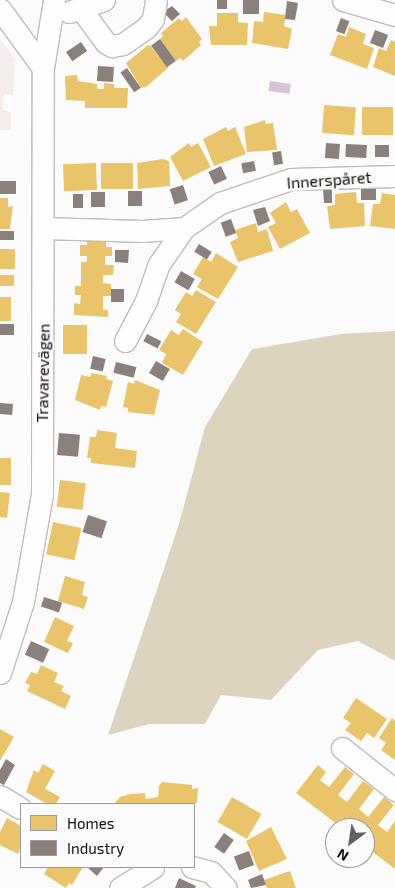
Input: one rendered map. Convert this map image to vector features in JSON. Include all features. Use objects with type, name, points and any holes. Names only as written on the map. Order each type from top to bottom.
[{"type":"street","points":[[54,7],[82,9],[104,0]]},
{"type":"street","points":[[82,9],[106,43],[112,46],[123,44],[146,28],[152,19],[156,0]]},
{"type":"street","points":[[343,0],[395,16]]},
{"type":"street","name":"Travarevägen","points":[[0,673],[23,602],[42,494],[43,68],[54,7]]},
{"type":"street","points":[[0,9],[43,68]]},
{"type":"street","name":"Innerspåret","points":[[125,341],[146,301],[157,270],[184,228],[220,204],[291,179],[395,176]]},
{"type":"street","name":"Innerspåret","points":[[44,228],[142,231],[184,228]]},
{"type":"street","points":[[142,231],[157,270]]},
{"type":"street","points":[[342,748],[395,790]]},
{"type":"street","points":[[0,796],[20,808]]},
{"type":"street","points":[[120,888],[150,868]]},
{"type":"street","points":[[195,868],[210,872],[226,888]]},
{"type":"shaded area","points":[[0,38],[15,59],[13,95],[4,94],[3,110],[11,112],[11,130],[0,130]]},
{"type":"shaded area","points":[[270,81],[291,84],[289,94],[269,91]]},
{"type":"shaded area","points":[[395,331],[395,661],[358,641],[318,650],[271,700],[221,695],[205,724],[149,724],[108,735],[179,524],[205,427],[252,349],[341,334]]},
{"type":"building: Homes","points":[[264,12],[286,15],[284,26],[292,29],[288,49],[252,43],[254,21],[263,22]]},
{"type":"building: Homes","points":[[217,13],[238,13],[238,22],[248,23],[247,45],[211,45],[209,26],[217,26]]},
{"type":"building: Homes","points":[[186,17],[202,39],[199,42],[201,45],[183,61],[180,58],[176,61],[160,39],[163,36],[161,33],[179,18],[182,21]]},
{"type":"building: Homes","points":[[349,27],[366,34],[363,44],[374,48],[367,69],[330,55],[338,34],[346,37]]},
{"type":"building: Homes","points":[[391,40],[395,42],[395,76],[373,67],[379,48],[386,51]]},
{"type":"building: Homes","points":[[148,45],[151,46],[168,68],[146,87],[141,88],[126,63]]},
{"type":"building: Homes","points":[[77,75],[78,81],[97,84],[97,89],[104,89],[104,83],[114,84],[114,88],[128,88],[127,108],[85,108],[85,101],[66,100],[65,76]]},
{"type":"building: Homes","points":[[324,105],[356,107],[354,135],[322,133]]},
{"type":"building: Homes","points":[[362,107],[393,107],[393,135],[362,135]]},
{"type":"building: Homes","points":[[265,120],[266,124],[273,123],[277,150],[247,152],[244,127]]},
{"type":"building: Homes","points":[[226,127],[228,131],[235,127],[246,154],[214,166],[203,139]]},
{"type":"building: Homes","points":[[189,143],[191,147],[198,143],[211,167],[183,181],[170,157]]},
{"type":"building: Homes","points":[[163,159],[169,161],[170,186],[138,189],[137,163]]},
{"type":"building: Homes","points":[[96,163],[97,190],[64,191],[63,164]]},
{"type":"building: Homes","points":[[101,163],[133,163],[133,189],[101,189]]},
{"type":"building: Homes","points":[[356,192],[357,203],[364,203],[365,226],[330,229],[327,206],[335,205],[335,194]]},
{"type":"building: Homes","points":[[382,193],[395,195],[395,229],[370,226],[373,204],[380,204]]},
{"type":"building: Homes","points":[[0,198],[8,198],[8,207],[13,206],[10,229],[0,229]]},
{"type":"building: Homes","points":[[286,202],[291,212],[297,209],[310,233],[280,249],[268,227],[276,223],[270,213]]},
{"type":"building: Homes","points":[[256,223],[258,232],[267,229],[273,251],[238,262],[230,242],[238,238],[235,230]]},
{"type":"building: Homes","points":[[87,235],[106,235],[106,247],[112,247],[112,256],[105,256],[105,265],[114,265],[113,275],[103,275],[103,283],[111,284],[111,296],[103,296],[103,310],[108,310],[108,317],[74,315],[74,303],[80,304],[81,295],[75,295],[75,286],[81,286],[81,262],[87,262],[87,256],[80,256],[80,245],[87,245]]},
{"type":"building: Homes","points":[[0,249],[15,249],[15,269],[0,269]]},
{"type":"building: Homes","points":[[216,253],[238,267],[218,299],[197,287],[202,279],[193,274],[203,257],[211,262]]},
{"type":"building: Homes","points":[[0,275],[14,275],[14,286],[0,286]]},
{"type":"building: Homes","points":[[196,290],[216,302],[196,334],[176,322],[181,314],[175,310],[186,292],[192,296]]},
{"type":"building: Homes","points":[[0,297],[11,297],[11,321],[0,321]]},
{"type":"building: Homes","points":[[63,325],[87,325],[87,354],[63,354]]},
{"type":"building: Homes","points":[[183,329],[203,342],[183,375],[162,363],[166,354],[159,350],[171,330],[179,335]]},
{"type":"building: Homes","points":[[91,373],[107,376],[106,379],[113,381],[106,407],[101,406],[100,410],[75,400],[81,375],[90,377]]},
{"type":"building: Homes","points":[[135,380],[160,390],[154,415],[128,412],[128,408],[123,407],[128,382],[134,384]]},
{"type":"building: Homes","points":[[97,430],[117,433],[115,448],[137,451],[135,468],[91,463],[91,458],[87,458],[90,437],[96,437]]},
{"type":"building: Homes","points":[[0,458],[11,458],[11,485],[0,485]]},
{"type":"building: Homes","points":[[60,480],[86,483],[83,510],[57,507]]},
{"type":"building: Homes","points":[[0,492],[10,493],[7,518],[0,517]]},
{"type":"building: Homes","points":[[53,522],[81,528],[75,560],[46,554]]},
{"type":"building: Homes","points":[[65,576],[85,582],[82,595],[88,597],[84,609],[58,601]]},
{"type":"building: Homes","points":[[55,617],[74,626],[67,641],[73,643],[68,653],[44,642]]},
{"type":"building: Homes","points":[[41,665],[58,673],[54,682],[64,686],[61,691],[71,696],[65,709],[27,691],[30,685],[25,683],[31,672],[37,674]]},
{"type":"building: Homes","points":[[356,698],[387,719],[374,738],[367,733],[361,741],[345,730],[351,723],[343,718]]},
{"type":"building: Homes","points":[[392,718],[395,721],[395,760],[381,750],[386,743],[379,738]]},
{"type":"building: Homes","points":[[0,729],[14,737],[0,761]]},
{"type":"building: Homes","points":[[43,764],[55,771],[45,789],[60,797],[57,803],[45,803],[26,792],[34,770],[38,773]]},
{"type":"building: Homes","points":[[318,765],[326,772],[320,780],[329,787],[345,767],[354,774],[338,795],[347,802],[363,781],[374,789],[359,809],[368,817],[384,797],[394,805],[378,825],[387,832],[395,821],[395,869],[375,854],[375,818],[329,818],[296,793]]},
{"type":"building: Homes","points":[[162,782],[192,785],[192,789],[198,788],[197,803],[115,803],[120,797],[130,794],[145,793],[146,799],[158,797],[159,786]]},
{"type":"building: Homes","points":[[232,797],[261,814],[247,839],[218,822]]},
{"type":"building: Homes","points":[[7,818],[20,825],[20,849],[18,854],[0,845],[0,832]]},
{"type":"building: Homes","points":[[271,827],[287,859],[259,871],[246,841]]},
{"type":"building: Homes","points":[[47,868],[82,868],[72,885],[69,883],[66,888],[44,874]]},
{"type":"building: Homes","points":[[290,871],[296,888],[267,888],[264,880]]},
{"type":"building: Industry","points":[[217,0],[227,0],[227,9],[217,9]]},
{"type":"building: Industry","points":[[243,0],[259,0],[259,14],[243,14]]},
{"type":"building: Industry","points":[[287,1],[298,3],[295,20],[285,19]]},
{"type":"building: Industry","points":[[172,6],[180,14],[172,21],[163,12]]},
{"type":"building: Industry","points":[[341,18],[349,21],[344,34],[336,31]]},
{"type":"building: Industry","points":[[375,30],[388,35],[383,48],[370,43]]},
{"type":"building: Industry","points":[[160,39],[176,61],[167,67],[151,45]]},
{"type":"building: Industry","points":[[81,42],[87,51],[72,61],[66,52]]},
{"type":"building: Industry","points":[[98,66],[114,67],[113,82],[97,81]]},
{"type":"building: Industry","points":[[127,68],[141,88],[134,92],[120,73]]},
{"type":"building: Industry","points":[[326,143],[340,144],[339,159],[325,158]]},
{"type":"building: Industry","points":[[346,144],[367,145],[366,158],[345,157]]},
{"type":"building: Industry","points":[[375,145],[389,145],[389,157],[375,157]]},
{"type":"building: Industry","points":[[281,151],[283,164],[274,165],[272,152]]},
{"type":"building: Industry","points":[[254,161],[256,171],[243,173],[241,163]]},
{"type":"building: Industry","points":[[221,166],[227,179],[214,185],[208,172]]},
{"type":"building: Industry","points":[[0,181],[16,181],[16,194],[0,194]]},
{"type":"building: Industry","points":[[183,185],[188,200],[175,205],[170,189]]},
{"type":"building: Industry","points":[[361,186],[376,186],[376,200],[361,200]]},
{"type":"building: Industry","points":[[332,188],[332,203],[324,203],[323,189]]},
{"type":"building: Industry","points":[[128,191],[142,191],[142,206],[128,206]]},
{"type":"building: Industry","points":[[91,192],[105,192],[105,207],[91,207]]},
{"type":"building: Industry","points":[[73,194],[83,194],[83,208],[73,208]]},
{"type":"building: Industry","points":[[265,207],[270,221],[258,226],[253,210]]},
{"type":"building: Industry","points":[[231,219],[236,233],[226,237],[221,223]]},
{"type":"building: Industry","points":[[0,231],[14,231],[14,240],[0,240]]},
{"type":"building: Industry","points":[[199,244],[212,252],[207,260],[194,252]]},
{"type":"building: Industry","points":[[115,250],[129,250],[128,263],[115,262]]},
{"type":"building: Industry","points":[[181,271],[195,279],[188,290],[174,282]]},
{"type":"building: Industry","points":[[111,289],[124,289],[124,302],[111,302]]},
{"type":"building: Industry","points":[[0,324],[14,324],[14,335],[0,335]]},
{"type":"building: Industry","points":[[147,334],[161,341],[158,348],[143,341]]},
{"type":"building: Industry","points":[[93,356],[106,359],[103,372],[90,369]]},
{"type":"building: Industry","points":[[156,361],[170,369],[163,381],[149,373]]},
{"type":"building: Industry","points":[[116,362],[136,367],[134,378],[113,373]]},
{"type":"building: Industry","points":[[0,403],[13,404],[12,415],[0,414]]},
{"type":"building: Industry","points":[[59,433],[80,435],[78,457],[57,455]]},
{"type":"building: Industry","points":[[88,515],[107,521],[101,538],[82,532]]},
{"type":"building: Industry","points":[[44,597],[62,603],[59,612],[41,607]]},
{"type":"building: Industry","points":[[31,641],[49,649],[43,663],[25,655]]},
{"type":"building: Industry","points":[[6,759],[15,765],[4,785],[0,783],[0,770]]},
{"type":"building: Industry","points":[[224,833],[234,840],[224,854],[214,847]]},
{"type":"building: Industry","points":[[249,851],[254,865],[239,871],[234,856]]},
{"type":"building: Industry","points":[[88,868],[103,868],[97,876]]},
{"type":"building: Industry","points":[[262,874],[266,885],[251,888],[248,880]]},
{"type":"building: Industry","points":[[179,878],[196,886],[195,888],[175,888]]}]
